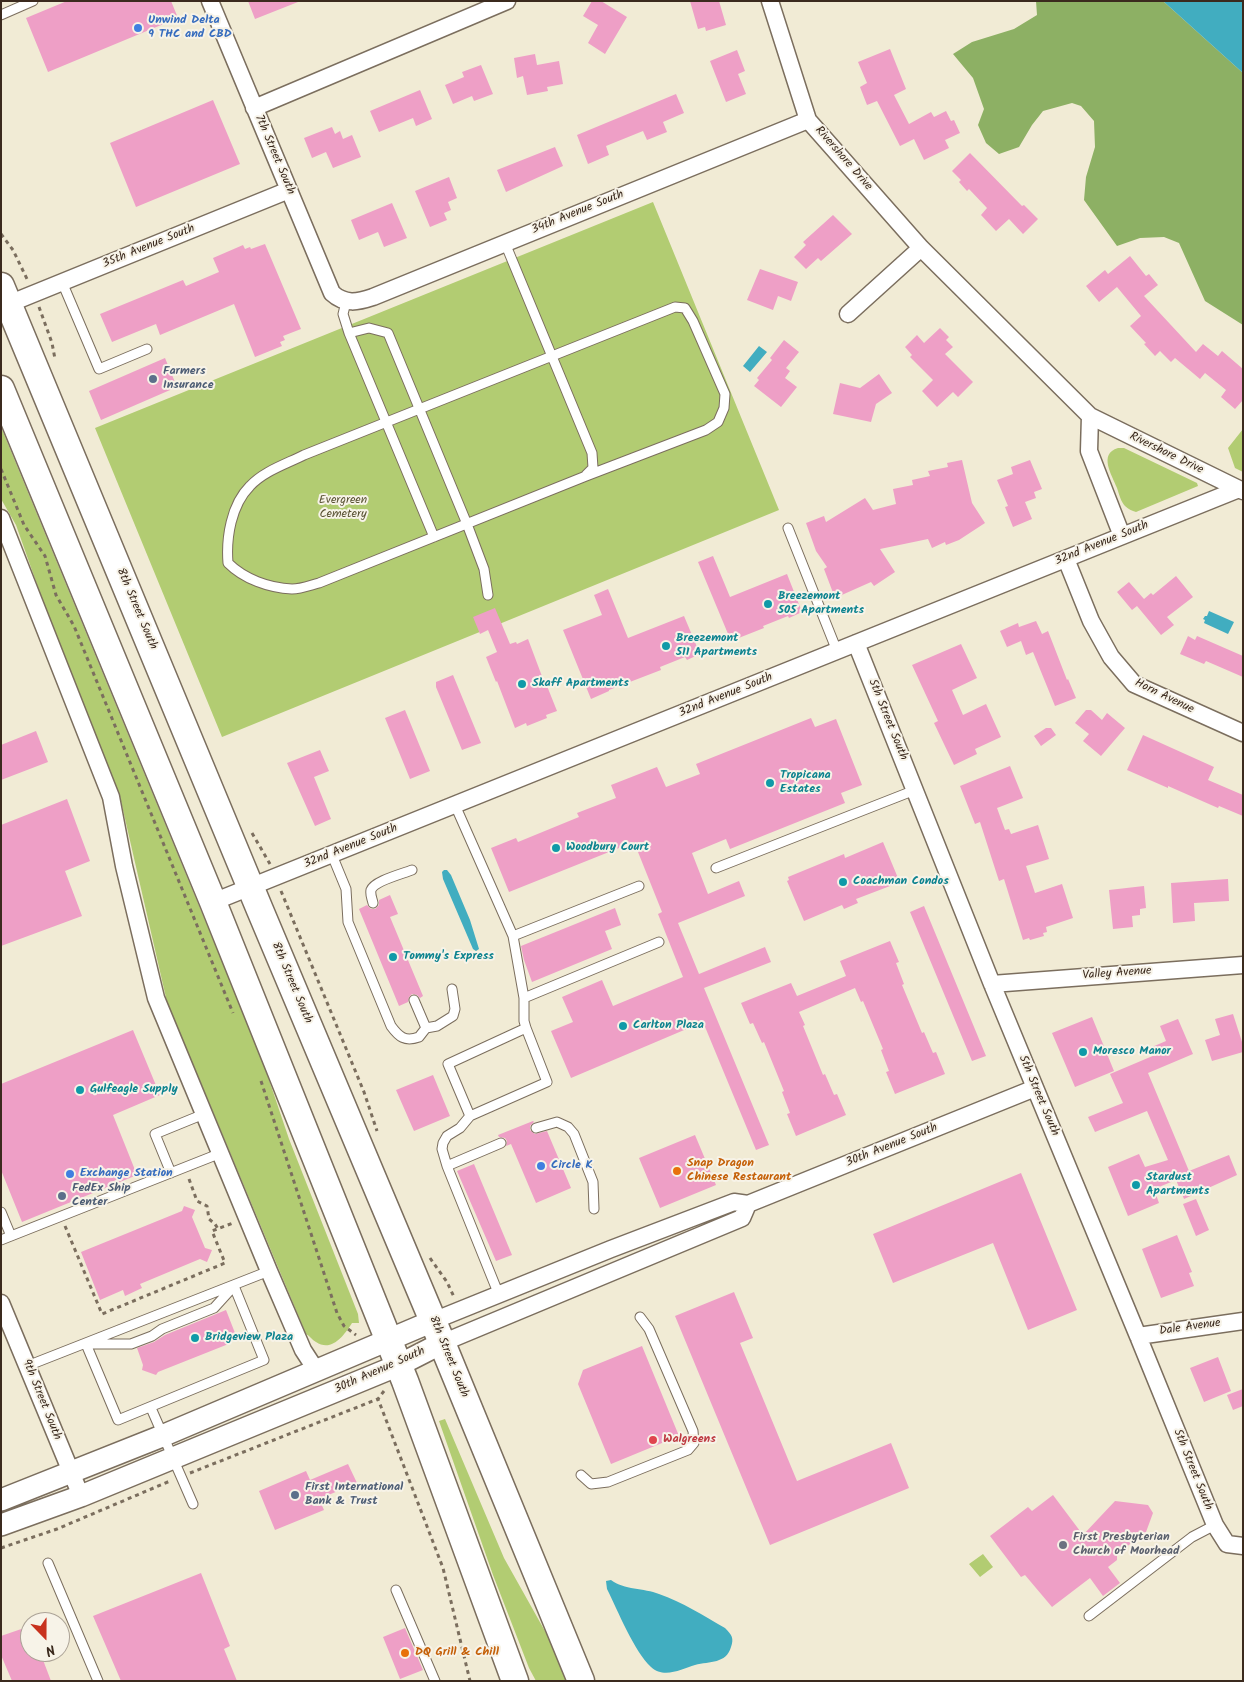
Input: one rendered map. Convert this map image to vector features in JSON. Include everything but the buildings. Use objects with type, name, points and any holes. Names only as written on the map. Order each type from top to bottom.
[{"type":"main road","name":"8th Street South","points":[[4,299],[438,1332],[581,1681]]},
{"type":"main road","points":[[1,389],[213,902],[389,1339],[515,1681]]},
{"type":"street","name":"7th Street South","points":[[210,1],[332,293],[346,302]]},
{"type":"street","points":[[254,108],[507,1]]},
{"type":"street","name":"Rivershore Drive","points":[[770,1],[808,120],[921,248],[1090,416],[1241,490]]},
{"type":"street","name":"34th Avenue South","points":[[346,302],[360,301],[373,297],[808,120]]},
{"type":"street","name":"35th Avenue South","points":[[4,299],[62,282],[289,190]]},
{"type":"street","points":[[848,314],[921,248]]},
{"type":"street","points":[[1090,416],[1089,451],[1122,536]]},
{"type":"street","name":"32nd Avenue South","points":[[213,902],[1066,558],[1241,490]]},
{"type":"street","points":[[1,518],[111,797],[124,866],[156,998],[269,1271],[303,1350],[316,1370]]},
{"type":"street","name":"Horn Avenue","points":[[1066,558],[1091,621],[1111,657],[1134,684],[1243,734]]},
{"type":"street","name":"5th Street South","points":[[856,644],[992,984],[1215,1525],[1235,1545]]},
{"type":"street","name":"Valley Avenue","points":[[992,984],[1243,965]]},
{"type":"street","name":"30th Avenue South","points":[[1,1525],[81,1496],[399,1365],[438,1332],[498,1295],[734,1202],[748,1204],[1035,1088]]},
{"type":"street","name":"30th Avenue South","points":[[1,1500],[162,1436],[389,1339],[438,1332],[619,1269],[742,1218],[748,1204]]},
{"type":"street","points":[[611,1249],[619,1269]]},
{"type":"street","name":"9th Street South","points":[[1,1303],[81,1496]]},
{"type":"street","name":"Dale Avenue","points":[[1138,1336],[1243,1321]]},
{"type":"lane","points":[[1,15],[32,1]]},
{"type":"lane","points":[[505,243],[592,454],[593,468],[586,476]]},
{"type":"lane","points":[[62,282],[99,369],[147,349]]},
{"type":"lane","points":[[346,302],[343,314],[349,332],[434,537]]},
{"type":"lane","points":[[675,307],[685,308],[693,320],[725,394],[724,408],[718,422],[706,430],[320,583],[293,589],[261,583],[236,571],[228,563],[226,546],[233,512],[249,486],[271,471],[304,455],[420,409],[675,307]]},
{"type":"lane","points":[[349,332],[369,328],[388,333],[467,524],[484,569],[488,595]]},
{"type":"lane","points":[[788,528],[836,651]]},
{"type":"lane","points":[[716,868],[914,790]]},
{"type":"lane","points":[[455,805],[514,936],[524,998],[524,1021],[547,1082],[470,1116],[460,1128],[447,1136],[443,1143],[442,1149],[447,1166],[498,1295]]},
{"type":"lane","points":[[332,854],[346,889],[348,922],[391,1026],[400,1037],[406,1040],[419,1036],[426,1028],[437,1026],[453,1016],[455,1010],[452,989]]},
{"type":"lane","points":[[373,902],[370,894],[372,888],[378,882],[412,870]]},
{"type":"lane","points":[[514,936],[639,886]]},
{"type":"lane","points":[[524,998],[659,942]]},
{"type":"lane","points":[[414,1000],[426,1028]]},
{"type":"lane","points":[[470,1116],[448,1064],[526,1028]]},
{"type":"lane","points":[[171,1173],[155,1134],[204,1114]]},
{"type":"lane","points":[[536,1128],[557,1122],[568,1127],[574,1134],[593,1182],[594,1209]]},
{"type":"lane","points":[[447,1166],[501,1143]]},
{"type":"lane","points":[[1,1240],[221,1153]]},
{"type":"lane","points":[[1,1212],[11,1236]]},
{"type":"lane","points":[[27,1366],[269,1271]]},
{"type":"lane","points":[[86,1344],[131,1344],[152,1336],[162,1329],[214,1308],[234,1286]]},
{"type":"lane","points":[[86,1344],[118,1420],[151,1408],[264,1360],[234,1286]]},
{"type":"lane","points":[[581,1476],[591,1484],[608,1482],[688,1450],[694,1442],[693,1431],[649,1328],[640,1317]]},
{"type":"lane","points":[[151,1408],[193,1504]]},
{"type":"lane","points":[[1089,1616],[1192,1537],[1215,1525]]},
{"type":"lane","points":[[48,1564],[98,1681]]},
{"type":"lane","points":[[396,1590],[435,1681]]},
{"type":"path","points":[[1,469],[24,525],[45,556],[56,595],[74,626],[236,1019]]},
{"type":"path","points":[[260,1079],[337,1313],[344,1326],[355,1334],[359,1328]]},
{"type":"path","points":[[184,1168],[198,1201],[207,1206],[209,1219],[218,1229]]},
{"type":"path","points":[[61,1216],[102,1314],[225,1263],[212,1231],[247,1217]]},
{"type":"path","points":[[383,1392],[378,1399],[443,1568],[470,1681]]},
{"type":"green space","points":[[1036,1],[1163,1],[1243,73],[1243,325],[1205,301],[1179,243],[1164,237],[1140,238],[1117,246],[1084,200],[1086,177],[1095,147],[1094,121],[1081,106],[1072,103],[1043,111],[1019,147],[999,154],[986,143],[978,125],[984,109],[973,78],[953,54],[972,42],[1014,29],[1037,15]]},
{"type":"green space","name":"Evergreen Cemetery","points":[[653,202],[779,510],[222,737],[95,428]]},
{"type":"green space","points":[[1,427],[238,1000],[265,1068],[289,1139],[358,1314],[359,1323],[352,1323],[342,1337],[333,1344],[322,1345],[306,1334],[167,1002],[120,797],[58,644],[16,525],[1,499]]},
{"type":"green space","points":[[1243,429],[1243,472],[1235,468],[1228,448]]},
{"type":"green space","points":[[1118,448],[1124,448],[1197,483],[1198,486],[1136,512],[1126,507],[1122,502],[1108,465],[1109,455]]},
{"type":"green space","points":[[445,1419],[504,1558],[564,1665],[570,1681],[536,1681],[529,1668],[493,1575],[439,1421]]},
{"type":"green space","points":[[983,1554],[993,1567],[980,1577],[969,1564]]},
{"type":"water","points":[[1163,1],[1243,1],[1243,73]]},
{"type":"water","points":[[759,346],[767,352],[750,372],[743,366]]},
{"type":"water","points":[[1209,611],[1234,622],[1228,634],[1204,623],[1205,620],[1203,619]]},
{"type":"water","points":[[447,870],[451,875],[470,920],[479,949],[476,951],[473,949],[443,879],[442,872]]},
{"type":"water","points":[[611,1580],[622,1586],[668,1597],[725,1628],[732,1639],[729,1652],[717,1661],[695,1665],[679,1671],[667,1673],[656,1671],[638,1651],[627,1630],[607,1589],[606,1581]]},
{"type":"place","name":"Unwind Delta 9 THC and CBD","points":[[138,28]]},
{"type":"place","name":"Farmers Insurance","points":[[153,379]]},
{"type":"place","name":"Breezemont 505 Apartments","points":[[768,604]]},
{"type":"place","name":"Breezemont 511 Apartments","points":[[666,646]]},
{"type":"place","name":"Skaff Apartments","points":[[522,684]]},
{"type":"place","name":"Tropicana Estates","points":[[770,783]]},
{"type":"place","name":"Woodbury Court","points":[[556,848]]},
{"type":"place","name":"Coachman Condos","points":[[843,882]]},
{"type":"place","name":"Tommy's Express","points":[[393,957]]},
{"type":"place","name":"Carlton Plaza","points":[[623,1026]]},
{"type":"place","name":"Moresco Manor","points":[[1083,1052]]},
{"type":"place","name":"Gulfeagle Supply","points":[[80,1090]]},
{"type":"place","name":"Circle K","points":[[541,1166]]},
{"type":"place","name":"Snap Dragon Chinese Restaurant","points":[[677,1171]]},
{"type":"place","name":"Exchange Station","points":[[70,1174]]},
{"type":"place","name":"Stardust Apartments","points":[[1136,1185]]},
{"type":"place","name":"FedEx Ship Center","points":[[62,1196]]},
{"type":"place","name":"Bridgeview Plaza","points":[[195,1338]]},
{"type":"place","name":"Walgreens","points":[[653,1440]]},
{"type":"place","name":"First International Bank & Trust","points":[[295,1495]]},
{"type":"place","name":"First Presbyterian Church of Moorhead","points":[[1063,1545]]},
{"type":"place","name":"DQ Grill & Chill","points":[[405,1653]]}]
